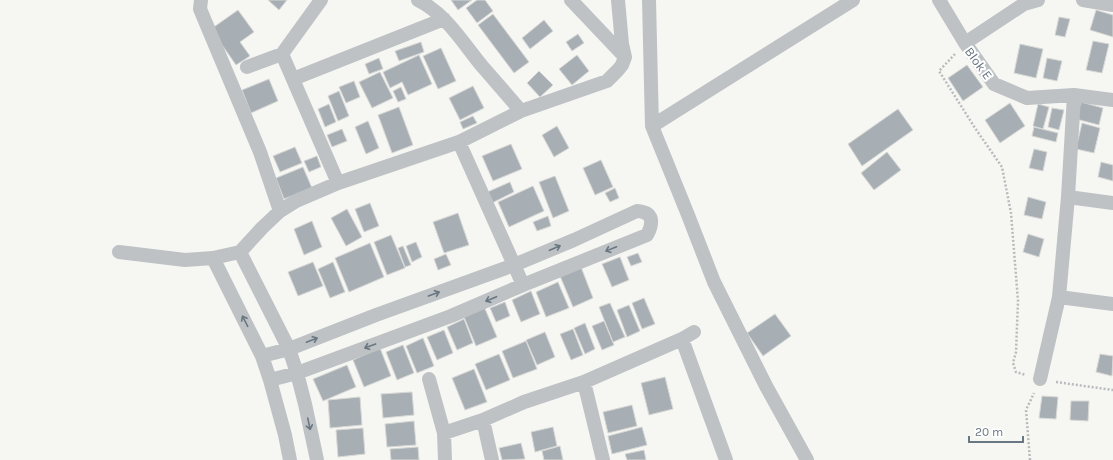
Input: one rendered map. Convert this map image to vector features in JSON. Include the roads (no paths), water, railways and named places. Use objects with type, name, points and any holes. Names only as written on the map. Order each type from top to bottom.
[{"type":"street","points":[[201,0],[200,9],[260,152],[280,211]]},
{"type":"street","points":[[247,67],[282,54],[321,0]]},
{"type":"street","points":[[418,0],[426,4],[444,19],[482,66],[521,110]]},
{"type":"street","points":[[571,0],[625,57]]},
{"type":"street","points":[[119,252],[185,260],[213,258],[240,252],[280,211],[296,201],[338,183],[459,142],[521,110],[606,80],[618,70],[625,57],[622,44],[618,0]]},
{"type":"street","points":[[649,0],[652,126],[714,282],[766,386],[807,460]]},
{"type":"street","points":[[652,126],[853,0]]},
{"type":"street","name":"Blok E","points":[[939,0],[965,43],[994,84],[1027,98],[1074,95],[1113,100]]},
{"type":"street","points":[[965,43],[1024,4],[1038,0]]},
{"type":"street","points":[[1084,0],[1113,5]]},
{"type":"street","points":[[293,79],[444,19]]},
{"type":"street","points":[[282,54],[338,183]]},
{"type":"street","points":[[1040,379],[1059,297],[1068,197],[1074,95]]},
{"type":"street","points":[[459,142],[523,285]]},
{"type":"street","points":[[1068,197],[1113,203]]},
{"type":"street","points":[[262,356],[289,349],[384,312],[514,265],[574,240],[637,211],[644,212],[649,215],[651,222],[647,235],[451,316],[297,373],[270,380]]},
{"type":"street","points":[[240,252],[289,349],[305,404],[317,460]]},
{"type":"street","points":[[213,258],[262,356],[285,435],[290,460]]},
{"type":"street","points":[[1059,297],[1113,304]]},
{"type":"street","points":[[444,433],[483,420],[524,402],[584,382],[688,336],[726,460]]},
{"type":"street","points":[[429,379],[444,433],[445,460]]},
{"type":"street","points":[[584,382],[603,460]]},
{"type":"street","points":[[483,420],[492,460]]}]
